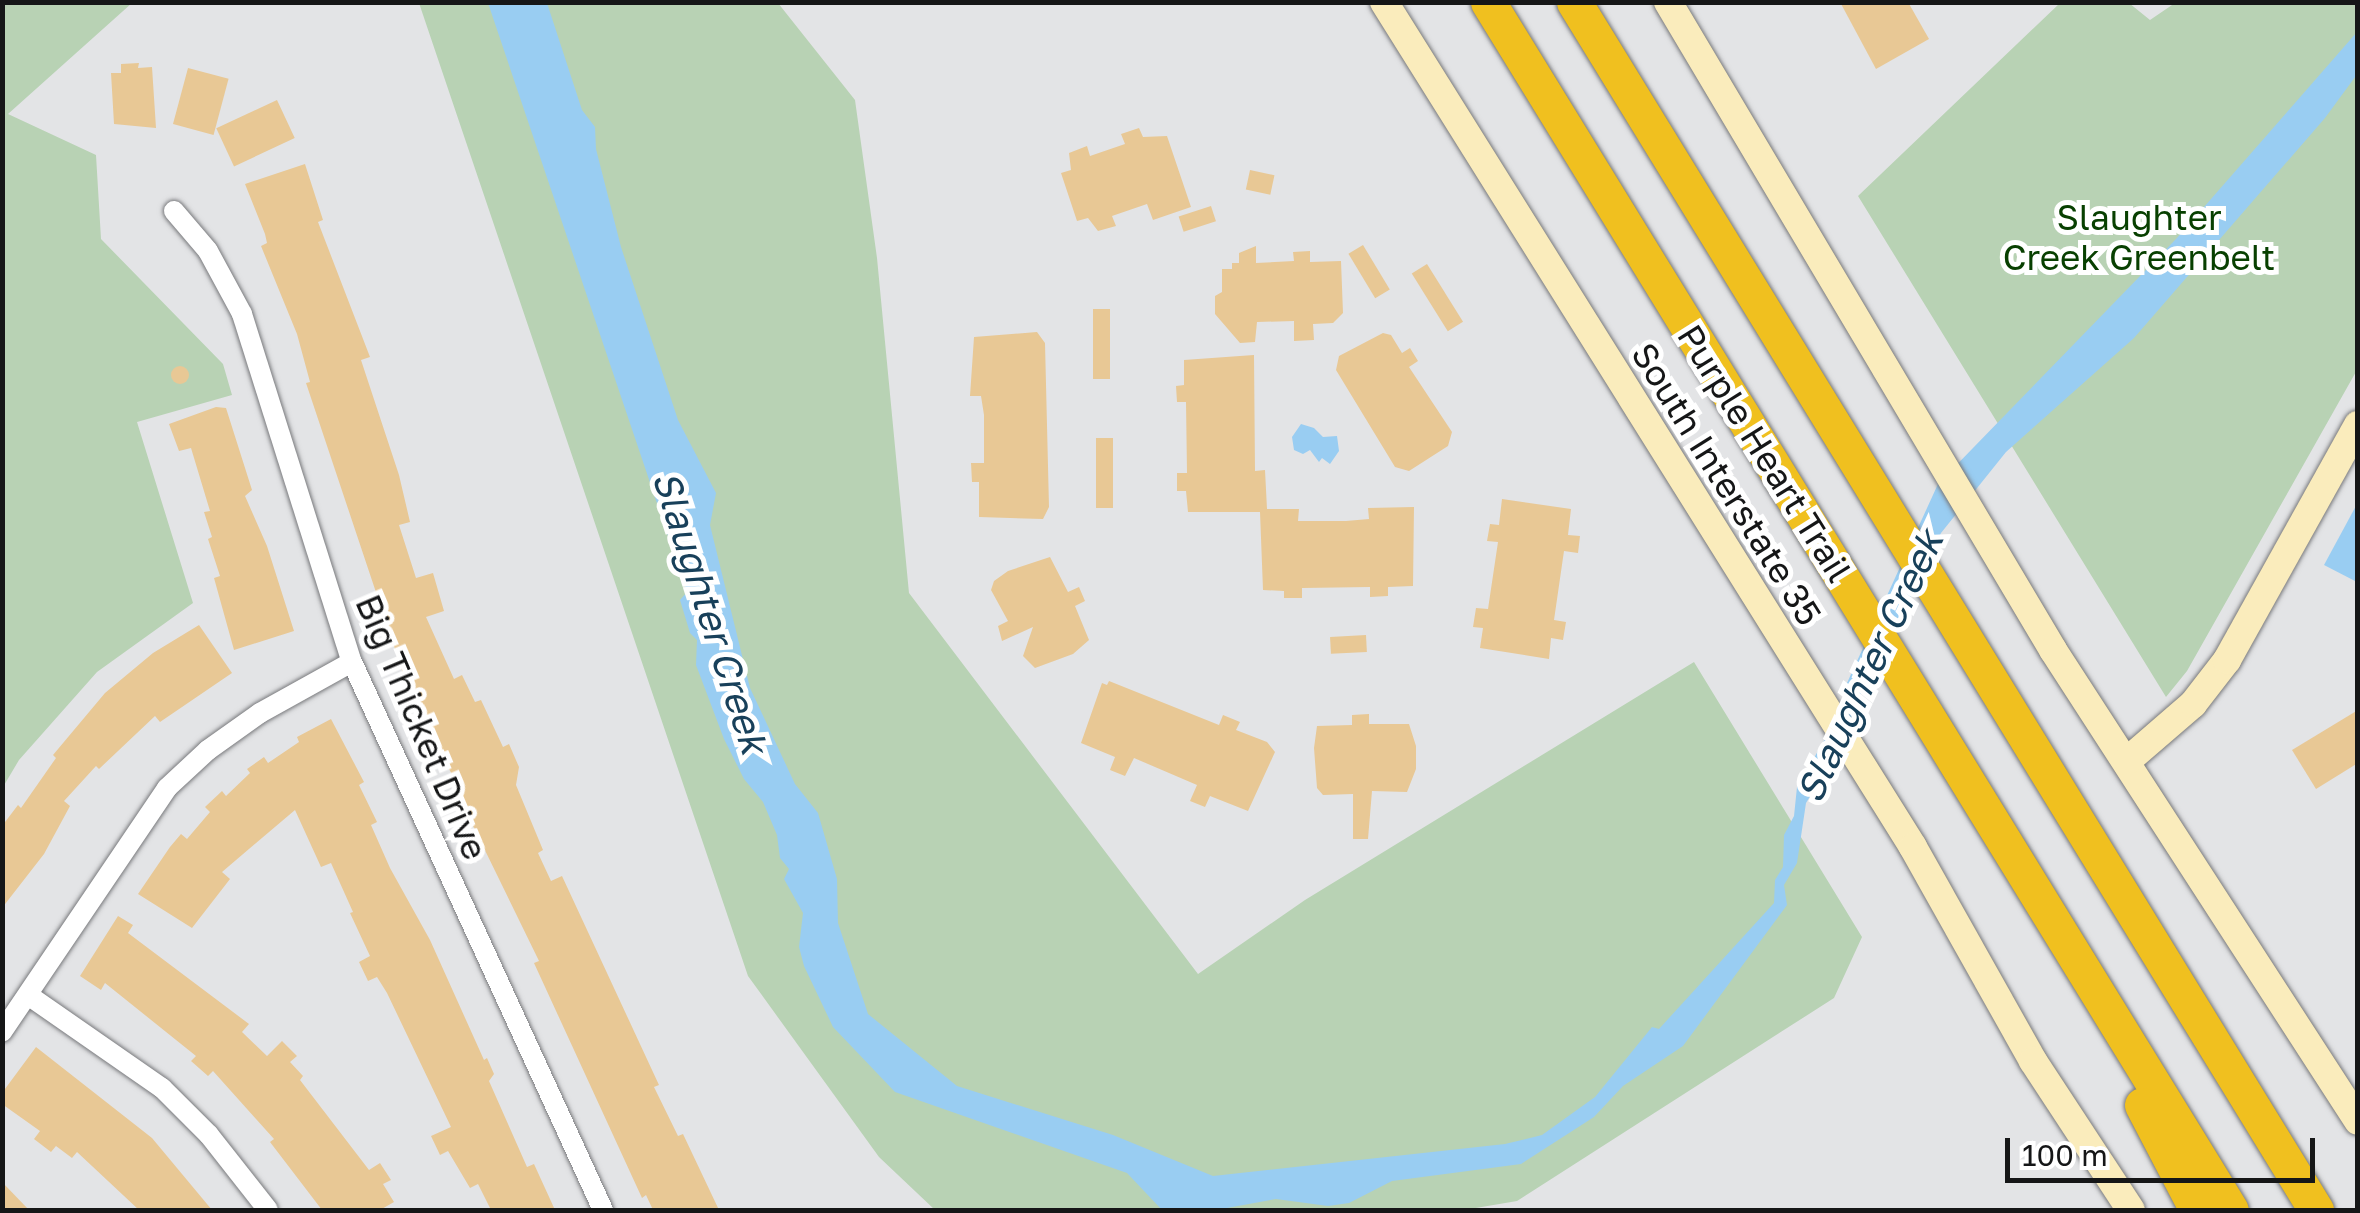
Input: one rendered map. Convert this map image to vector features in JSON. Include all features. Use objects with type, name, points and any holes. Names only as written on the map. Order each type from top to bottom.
[{"type":"highway","name":"Purple Heart Trail","points":[[1488,2],[2231,1210]]},
{"type":"highway","name":"Purple Heart Trail","points":[[1574,2],[2316,1210]]},
{"type":"highway","points":[[2055,924],[2197,1210]]},
{"type":"main road","name":"South Interstate 35","points":[[1384,2],[1913,848],[2033,1062],[2131,1210]]},
{"type":"main road","points":[[1668,2],[1908,412],[2053,650],[2358,1120]]},
{"type":"main road","points":[[2128,761],[2193,704],[2227,660],[2358,425]]},
{"type":"street","name":"Big Thicket Drive","points":[[174,210],[208,251],[242,314],[352,662],[603,1210]]},
{"type":"street","points":[[2,1032],[167,788],[208,750],[260,713],[352,662]]},
{"type":"street","points":[[28,996],[162,1088],[209,1134],[268,1210]]},
{"type":"green space","points":[[3,2],[132,3],[8,114],[96,155],[101,239],[223,364],[232,395],[137,422],[193,603],[97,672],[19,760],[3,787]]},
{"type":"green space","points":[[419,3],[778,3],[855,100],[877,258],[909,593],[1198,974],[1305,900],[1694,662],[1862,937],[1834,998],[1517,1201],[1464,1210],[935,1210],[879,1157],[748,976]]},
{"type":"green space","name":"Slaughter Creek Greenbelt","points":[[2060,3],[2129,3],[2150,20],[2175,3],[2357,3],[2357,370],[2187,671],[2166,697],[1858,196]]},
{"type":"water","name":"Slaughter Creek","points":[[488,3],[547,3],[582,110],[595,127],[596,149],[621,247],[678,420],[716,493],[710,525],[750,688],[795,784],[818,813],[837,879],[838,923],[868,1014],[957,1086],[1113,1135],[1213,1176],[1505,1144],[1542,1135],[1595,1097],[1652,1027],[1659,1029],[1774,903],[1775,880],[1783,867],[1784,835],[1794,816],[1797,787],[1846,703],[1847,683],[1938,484],[2176,239],[2357,32],[2358,73],[2325,118],[2134,338],[2006,452],[1941,533],[1871,679],[1861,692],[1836,772],[1814,790],[1806,803],[1797,863],[1784,885],[1787,905],[1683,1046],[1623,1086],[1594,1117],[1521,1164],[1392,1181],[1349,1203],[1328,1206],[1276,1199],[1216,1210],[1162,1210],[1127,1173],[895,1092],[833,1027],[804,966],[799,947],[803,913],[784,879],[789,869],[780,858],[777,835],[763,802],[744,779],[724,739],[696,665],[697,640],[690,633],[680,600],[687,592]]},
{"type":"water","points":[[1301,424],[1314,428],[1323,437],[1337,436],[1339,451],[1330,464],[1322,458],[1319,462],[1310,450],[1303,454],[1294,450],[1292,437]]},
{"type":"water","points":[[2357,504],[2358,580],[2355,581],[2324,565]]},
{"type":"building","points":[[1840,2],[1908,2],[1929,39],[1876,69]]},
{"type":"building","points":[[139,63],[138,68],[152,67],[156,128],[114,124],[111,73],[121,73],[121,64]]},
{"type":"building","points":[[188,68],[229,79],[214,135],[173,124]]},
{"type":"building","points":[[277,100],[295,138],[234,166],[216,128]]},
{"type":"building","points":[[1139,128],[1143,137],[1167,136],[1191,207],[1153,220],[1147,204],[1112,216],[1116,226],[1098,231],[1088,218],[1077,221],[1061,173],[1071,170],[1069,153],[1087,146],[1090,156],[1125,144],[1121,134]]},
{"type":"building","points":[[305,164],[323,220],[318,222],[370,357],[361,360],[399,475],[410,522],[399,525],[416,578],[433,573],[444,611],[426,617],[454,679],[462,675],[475,702],[481,700],[503,747],[509,744],[519,767],[516,785],[543,850],[538,853],[551,881],[562,876],[659,1085],[654,1087],[678,1136],[683,1134],[719,1210],[653,1210],[646,1195],[642,1198],[534,963],[539,961],[456,791],[460,789],[413,703],[306,383],[310,382],[297,334],[261,246],[267,243],[265,234],[245,184]]},
{"type":"building","points":[[1250,170],[1274,175],[1270,195],[1246,190]]},
{"type":"building","points":[[1211,206],[1216,221],[1184,232],[1179,217]]},
{"type":"building","points":[[1363,245],[1390,290],[1375,298],[1348,254]]},
{"type":"building","points":[[1256,246],[1256,263],[1294,261],[1293,252],[1310,251],[1310,262],[1341,261],[1343,313],[1333,323],[1313,324],[1314,340],[1294,341],[1294,321],[1257,322],[1255,342],[1240,343],[1215,314],[1215,296],[1222,292],[1222,269],[1232,269],[1232,263],[1239,263],[1239,253]]},
{"type":"building","points":[[1427,264],[1463,322],[1448,331],[1412,274]]},
{"type":"building","points":[[1093,309],[1110,309],[1110,379],[1093,379]]},
{"type":"building","points":[[1037,332],[1045,343],[1049,507],[1043,519],[979,517],[979,482],[972,482],[971,463],[984,463],[984,415],[981,396],[970,396],[974,337]]},
{"type":"building","points":[[1383,333],[1391,335],[1402,353],[1410,348],[1418,361],[1409,367],[1452,432],[1448,446],[1409,471],[1395,467],[1336,370],[1339,356]]},
{"type":"building","points":[[1254,355],[1255,471],[1265,470],[1267,509],[1299,509],[1298,521],[1346,521],[1369,519],[1368,508],[1414,507],[1413,586],[1388,587],[1388,596],[1370,597],[1370,587],[1302,588],[1302,598],[1284,598],[1284,591],[1263,590],[1260,512],[1188,512],[1186,491],[1177,491],[1177,473],[1187,473],[1186,402],[1177,402],[1176,386],[1184,385],[1184,360]]},
{"type":"building","points":[[180,366],[189,375],[180,384],[171,375]]},
{"type":"building","points":[[216,407],[226,408],[252,490],[245,496],[267,546],[294,631],[234,650],[214,578],[220,576],[208,539],[212,537],[204,512],[210,511],[191,448],[179,451],[169,424]]},
{"type":"building","points":[[1096,438],[1113,438],[1113,508],[1096,508]]},
{"type":"building","points":[[1502,499],[1571,509],[1568,535],[1580,536],[1578,553],[1564,551],[1554,620],[1566,622],[1563,640],[1551,638],[1549,659],[1480,648],[1483,628],[1473,627],[1476,608],[1488,609],[1498,542],[1487,541],[1490,524],[1499,525]]},
{"type":"building","points":[[1050,557],[1068,592],[1079,587],[1085,601],[1075,606],[1089,640],[1073,654],[1035,668],[1023,656],[1033,627],[1002,641],[998,626],[1008,621],[991,590],[994,581],[1008,571]]},
{"type":"building","points":[[199,625],[232,673],[160,722],[155,716],[99,769],[96,766],[64,801],[70,806],[44,854],[2,908],[2,826],[18,805],[21,808],[56,758],[53,755],[105,693],[153,653]]},
{"type":"building","points":[[1366,635],[1367,652],[1331,654],[1330,637]]},
{"type":"building","points":[[1109,681],[1219,725],[1223,715],[1240,722],[1236,730],[1267,742],[1275,752],[1248,811],[1210,796],[1205,807],[1190,801],[1197,785],[1134,758],[1125,776],[1110,770],[1115,757],[1081,743],[1102,683],[1107,685]]},
{"type":"building","points":[[2358,710],[2358,763],[2316,789],[2292,750]]},
{"type":"building","points":[[1369,714],[1369,724],[1409,724],[1416,746],[1416,769],[1407,792],[1372,791],[1368,839],[1353,839],[1353,794],[1323,795],[1317,788],[1314,748],[1317,726],[1352,725],[1352,715]]},
{"type":"building","points":[[331,719],[364,782],[359,785],[377,822],[371,825],[390,868],[430,940],[484,1060],[487,1058],[494,1074],[489,1081],[527,1167],[534,1164],[555,1210],[491,1210],[478,1184],[470,1188],[448,1151],[440,1155],[431,1136],[451,1127],[387,993],[377,977],[368,981],[359,962],[370,956],[350,913],[353,912],[331,863],[321,867],[295,810],[222,872],[230,879],[192,928],[138,894],[170,847],[181,834],[187,839],[210,812],[205,807],[222,791],[226,796],[250,773],[247,769],[264,757],[268,763],[299,742],[297,737]]},
{"type":"building","points":[[118,916],[133,925],[128,933],[249,1024],[242,1032],[267,1056],[282,1041],[297,1056],[290,1062],[303,1076],[300,1080],[369,1170],[380,1163],[391,1180],[383,1184],[394,1202],[380,1210],[322,1210],[270,1142],[274,1139],[213,1071],[208,1076],[191,1061],[196,1056],[105,983],[101,990],[80,976]]},
{"type":"building","points":[[36,1047],[152,1138],[212,1210],[139,1210],[77,1152],[72,1158],[56,1146],[51,1152],[34,1139],[40,1131],[2,1104],[2,1093]]},
{"type":"building","points":[[2,1182],[29,1210],[2,1210]]}]
